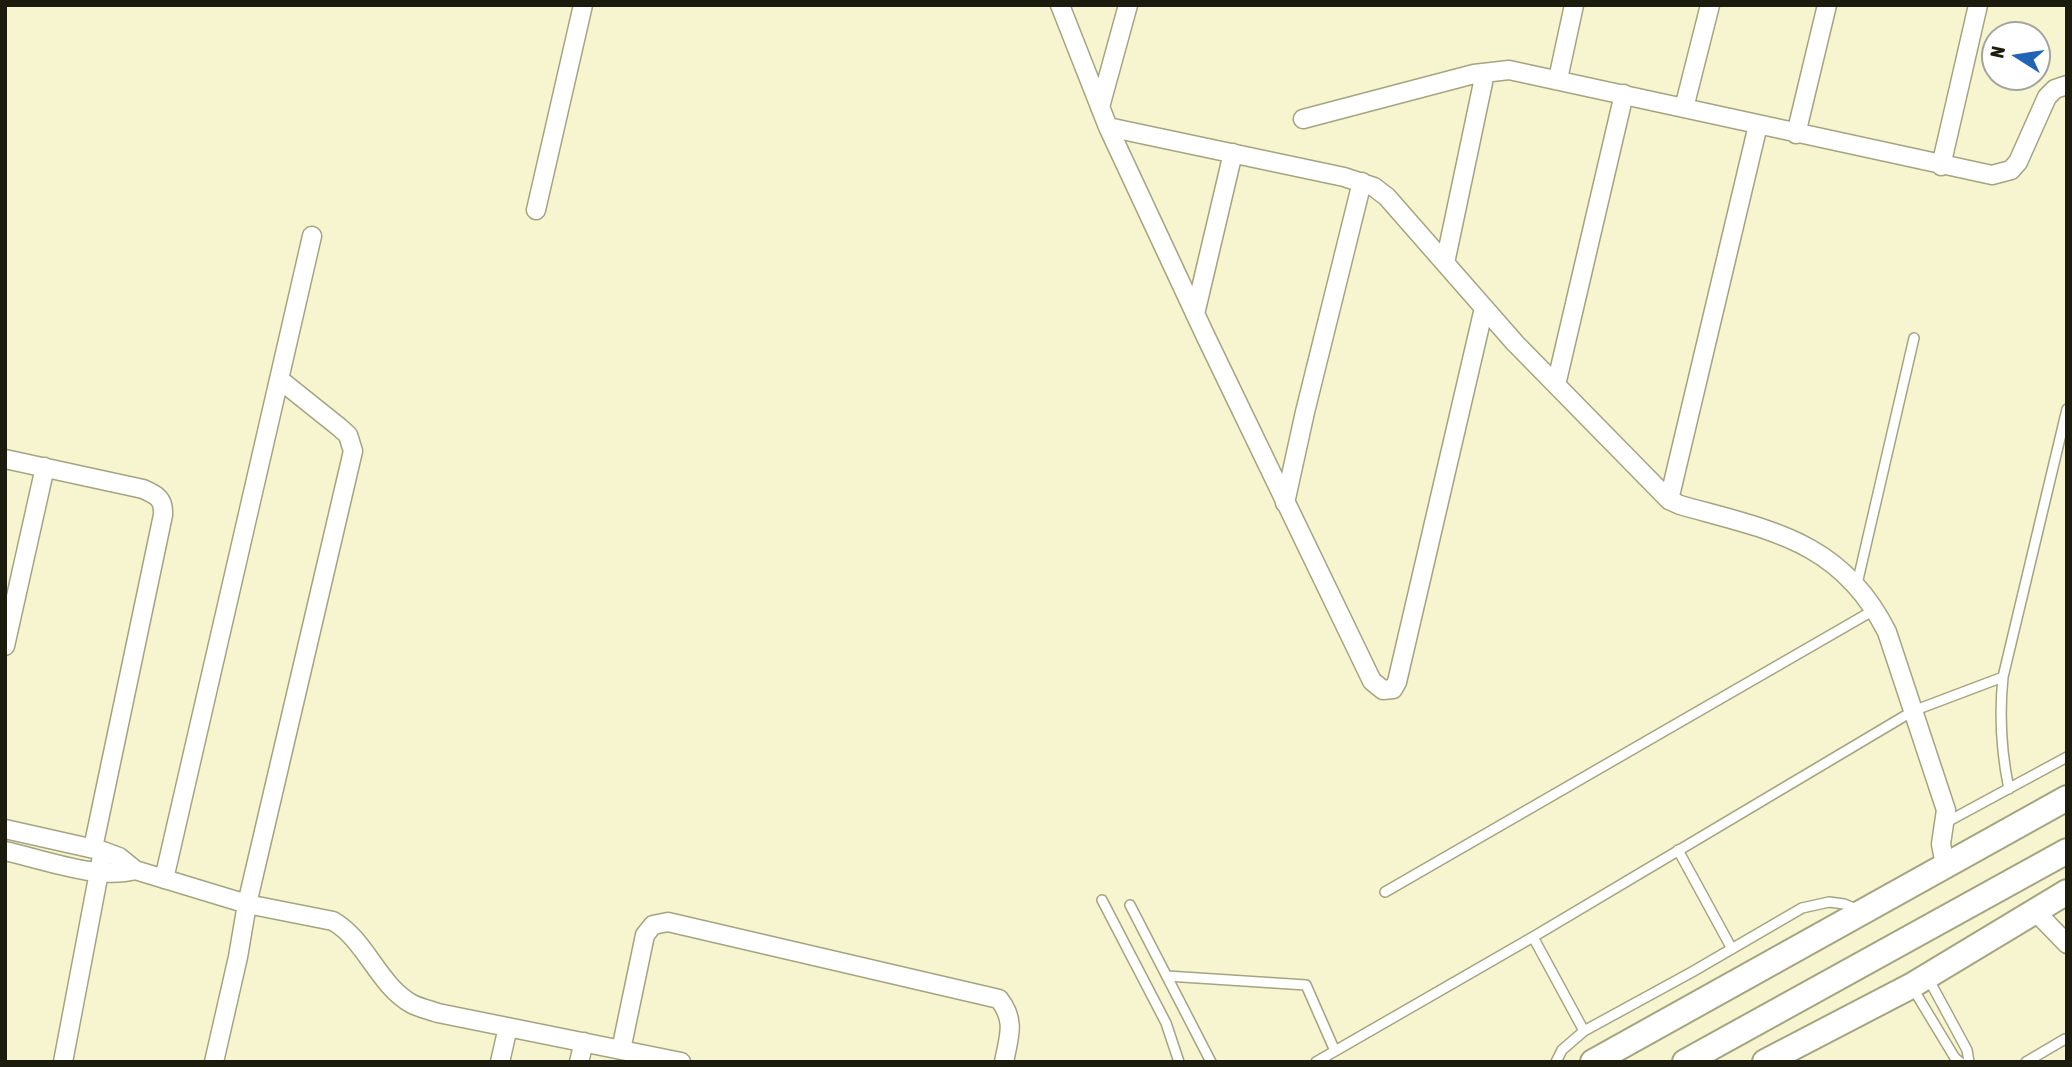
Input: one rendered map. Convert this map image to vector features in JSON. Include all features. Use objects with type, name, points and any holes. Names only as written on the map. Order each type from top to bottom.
[{"type":"main road","points":[[1593,1062],[2067,798]]},
{"type":"main road","points":[[1685,1062],[2067,851]]},
{"type":"main road","points":[[1765,1062],[1919,981],[2067,893]]},
{"type":"street","points":[[536,210],[583,5]]},
{"type":"street","points":[[1060,5],[1108,127],[1195,314],[1372,681],[1383,690],[1393,689],[1397,682],[1484,308]]},
{"type":"street","points":[[1100,107],[1128,5]]},
{"type":"street","points":[[1558,79],[1574,5]]},
{"type":"street","points":[[1684,108],[1710,5]]},
{"type":"street","points":[[1796,134],[1827,5]]},
{"type":"street","points":[[1941,166],[1978,5]]},
{"type":"street","points":[[1303,119],[1485,73],[1509,70],[1992,175],[2011,170],[2018,162],[2047,97],[2055,89],[2067,85]]},
{"type":"street","points":[[1445,262],[1485,73]]},
{"type":"street","points":[[1556,385],[1624,94]]},
{"type":"street","points":[[1669,500],[1758,125]]},
{"type":"street","points":[[1108,127],[1362,182],[1387,197],[1484,308],[1669,500],[1776,531],[1813,549],[1857,584],[1876,609],[1887,632],[1946,810],[1941,844],[1945,865]]},
{"type":"street","points":[[1195,314],[1233,153]]},
{"type":"street","points":[[1285,503],[1362,182]]},
{"type":"street","points":[[164,879],[312,236]]},
{"type":"street","points":[[214,1062],[236,969],[247,904],[353,451],[348,435],[339,426],[279,379]]},
{"type":"street","points":[[5,459],[143,489],[159,497],[164,507],[98,849],[99,874],[63,1062]]},
{"type":"street","points":[[5,646],[45,467]]},
{"type":"street","points":[[5,829],[98,849],[119,857],[135,870],[247,904],[333,921],[344,928],[391,986],[411,1003],[438,1013],[677,1061]]},
{"type":"street","points":[[5,851],[99,874],[120,874],[135,870]]},
{"type":"street","points":[[2035,911],[2067,944]]},
{"type":"street","points":[[621,1049],[645,935],[653,925],[668,922],[999,999],[1007,1009],[1011,1025],[1004,1062]]},
{"type":"street","points":[[500,1062],[508,1027]]},
{"type":"street","points":[[579,1062],[584,1042]]},
{"type":"lane","points":[[1857,584],[1914,338]]},
{"type":"lane","points":[[2009,789],[2001,750],[2000,708],[2003,677],[2067,409]]},
{"type":"lane","points":[[1385,892],[1876,609]]},
{"type":"lane","points":[[1316,1062],[1533,937],[1913,711],[2003,677]]},
{"type":"lane","points":[[1943,824],[2067,757]]},
{"type":"lane","points":[[1678,850],[1732,949]]},
{"type":"lane","points":[[1102,900],[1167,1023],[1179,1062]]},
{"type":"lane","points":[[1556,1062],[1562,1050],[1584,1031],[1802,908],[1829,902],[1844,904],[1863,912]]},
{"type":"lane","points":[[1129,905],[1211,1062]]},
{"type":"lane","points":[[1533,937],[1584,1031]]},
{"type":"lane","points":[[1167,976],[1306,985],[1335,1051]]},
{"type":"lane","points":[[1919,981],[1959,1062]]},
{"type":"lane","points":[[1919,981],[1967,1049],[1969,1062]]},
{"type":"lane","points":[[2026,1062],[2065,1039]]}]
